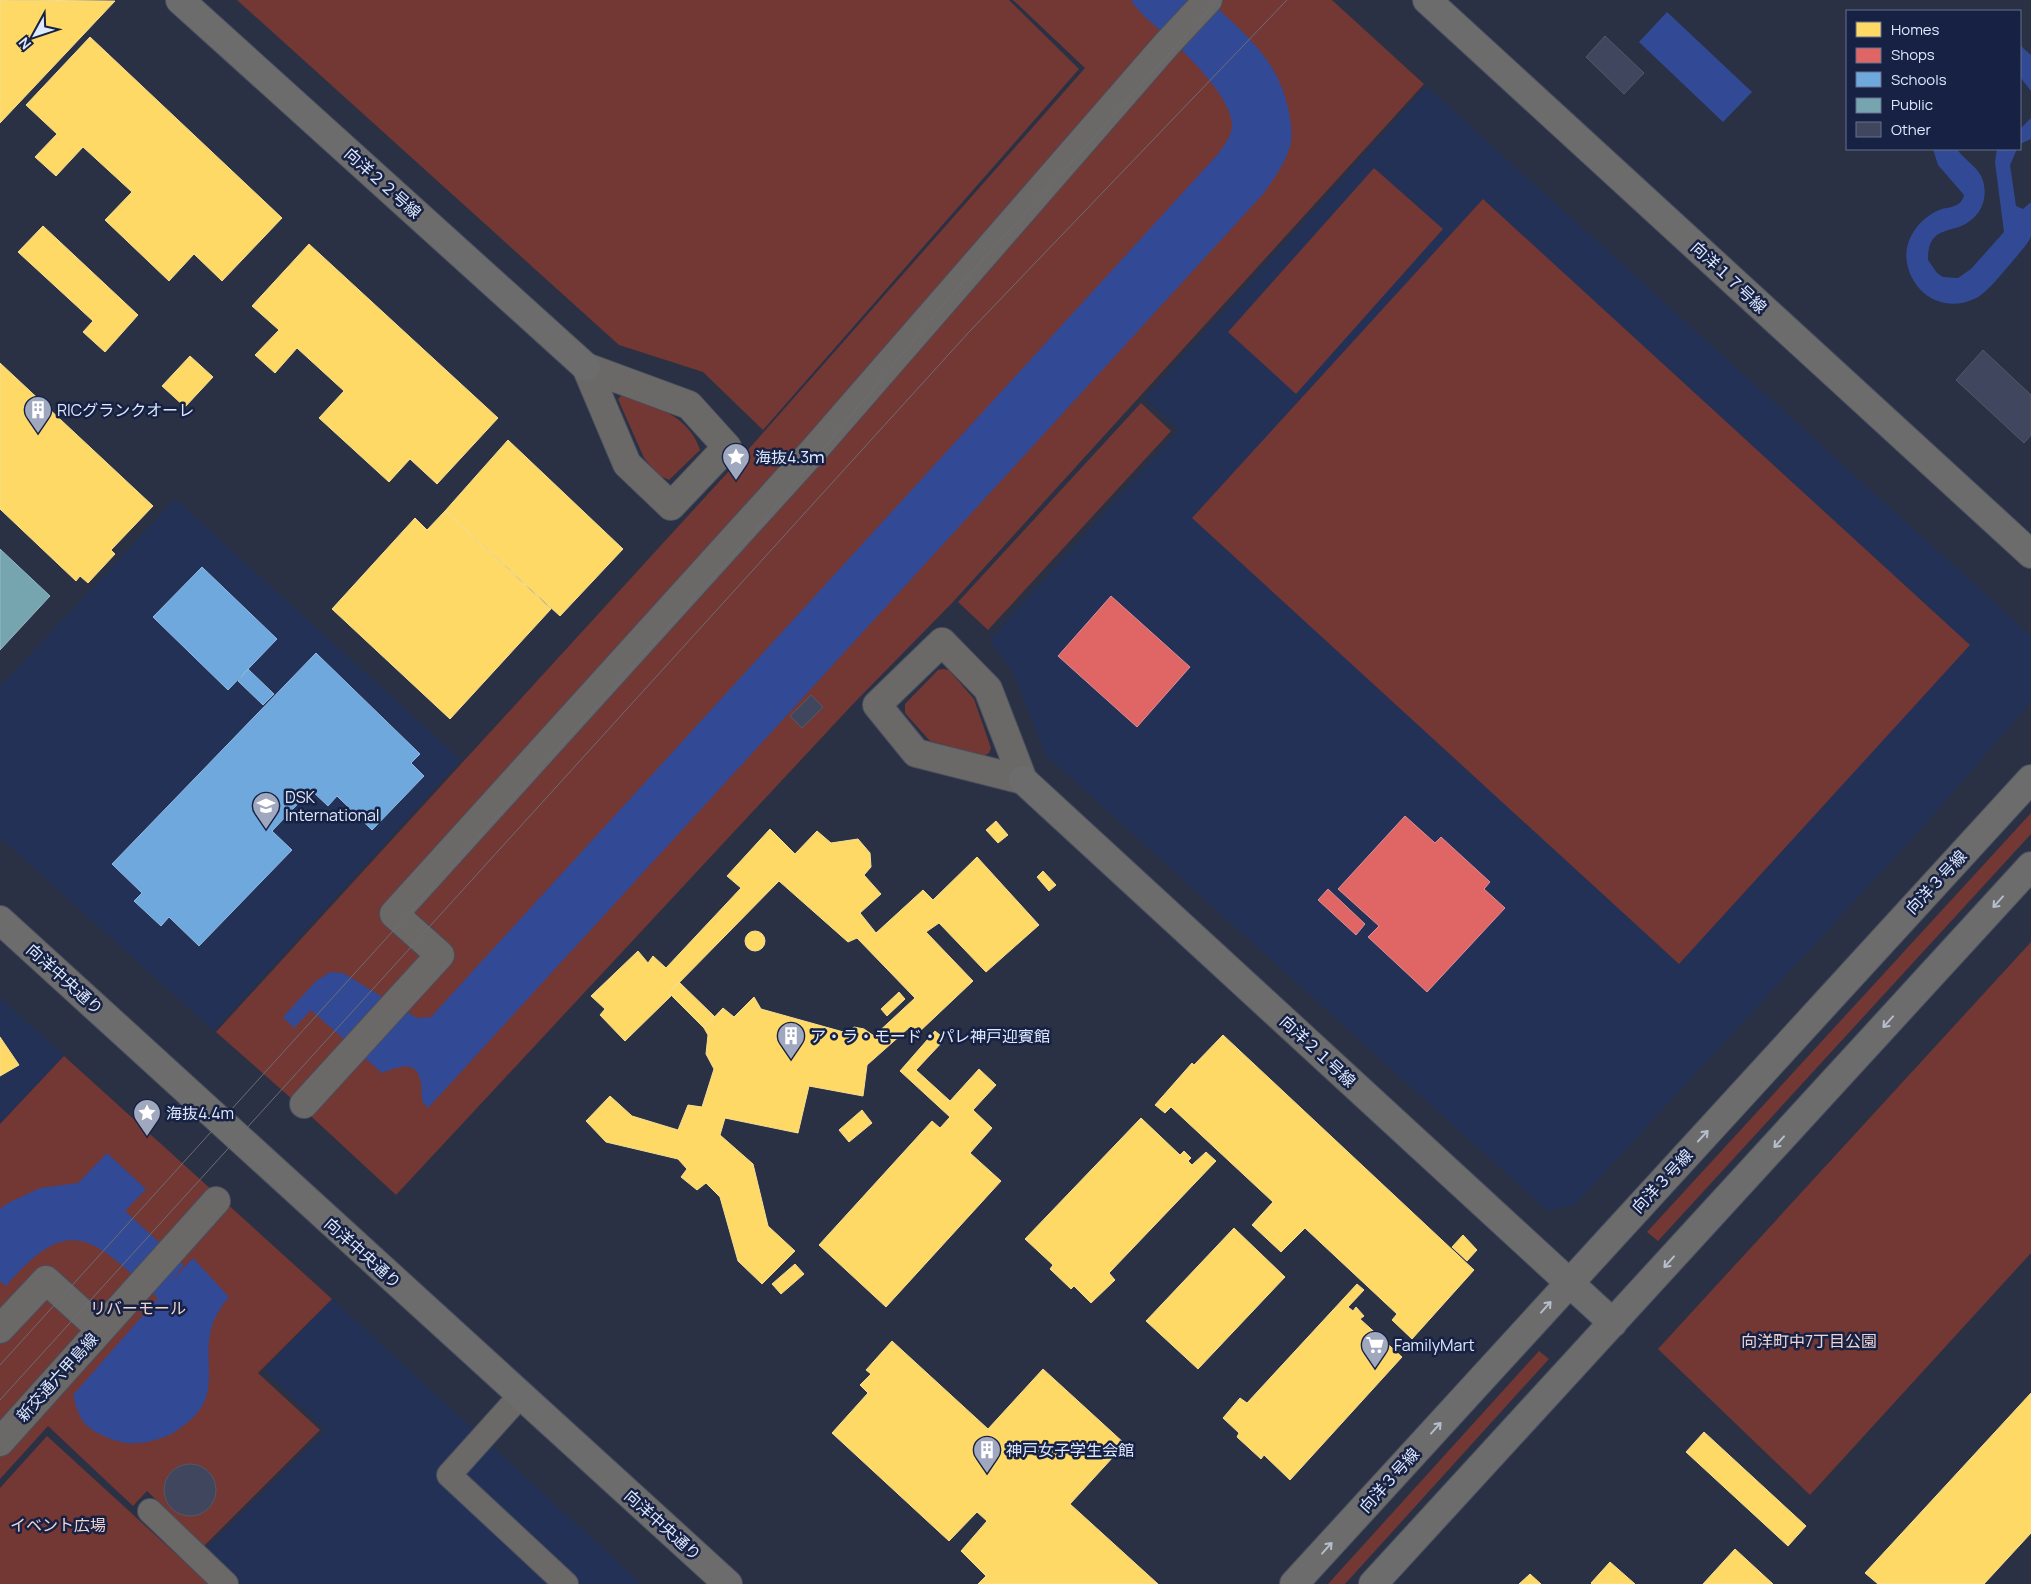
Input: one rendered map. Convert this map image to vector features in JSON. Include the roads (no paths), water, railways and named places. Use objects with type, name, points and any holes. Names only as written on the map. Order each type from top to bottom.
[{"type":"street","name":"向洋２２号線","points":[[180,0],[586,367],[689,405],[727,447],[671,506],[627,464],[586,367]]},
{"type":"street","points":[[304,1104],[440,955],[394,914],[814,450],[1166,45],[1208,0]]},
{"type":"street","name":"向洋１７号線","points":[[1427,0],[2031,554]]},
{"type":"street","name":"向洋２１号線","points":[[1023,780],[916,753],[877,705],[942,642],[988,689],[1023,780],[1613,1323]]},
{"type":"street","name":"向洋３号線","points":[[1294,1584],[2031,778]]},
{"type":"street","points":[[1373,1584],[2031,866]]},
{"type":"street","name":"向洋中央通り","points":[[0,920],[728,1584]]},
{"type":"street","name":"新交通六甲島線","points":[[0,1442],[216,1201]]},
{"type":"street","points":[[0,1329],[46,1280],[100,1329]]},
{"type":"lane","points":[[520,1396],[449,1475],[566,1584]]},
{"type":"lane","points":[[150,1511],[226,1584]]},
{"type":"water","points":[[1131,0],[1209,0],[1248,37],[1269,62],[1284,93],[1290,116],[1291,138],[1285,159],[1264,193],[428,1108],[422,1101],[420,1080],[414,1069],[402,1067],[382,1073],[311,1010],[294,1028],[283,1017],[315,982],[330,972],[343,973],[417,1018],[431,1017],[1218,154],[1228,140],[1232,127],[1229,112],[1224,101],[1197,66]]},
{"type":"water","points":[[1667,12],[1752,92],[1723,122],[1639,42]]},
{"type":"water","points":[[2021,45],[2031,55],[2031,91],[2021,78]]},
{"type":"water","points":[[2031,118],[2031,139],[2021,144],[2021,128]]},
{"type":"water","points":[[1933,150],[1958,150],[1979,172],[1984,189],[1983,203],[1977,215],[1966,224],[1937,235],[1931,243],[1928,260],[1937,273],[1943,277],[1958,278],[1971,269],[2004,232],[1995,162],[1997,150],[2017,150],[2010,165],[2016,206],[2023,209],[2031,202],[2031,236],[2022,250],[1985,292],[1976,298],[1953,304],[1932,298],[1923,292],[1910,274],[1906,255],[1910,239],[1918,226],[1937,211],[1960,203],[1964,195],[1938,165]]},
{"type":"water","points":[[107,1153],[146,1189],[125,1211],[184,1265],[169,1284],[193,1258],[229,1297],[219,1311],[212,1326],[209,1339],[208,1389],[199,1411],[174,1432],[162,1438],[145,1442],[119,1442],[92,1429],[80,1416],[73,1395],[158,1298],[100,1249],[83,1242],[67,1241],[49,1247],[29,1262],[6,1286],[0,1281],[0,1209],[8,1203],[40,1188],[78,1183]]},
{"type":"tram line","points":[[0,1365],[756,530],[951,295],[1218,0]]},
{"type":"tram line","points":[[0,1400],[969,332],[1287,0]]},
{"type":"place","name":"RICグランクオーレ","points":[[38,434]]},
{"type":"place","name":"海抜4.3ｍ","points":[[736,481]]},
{"type":"place","name":"DSK International","points":[[266,830]]},
{"type":"place","name":"ア・ラ・モード・パレ神戸迎賓館","points":[[791,1060]]},
{"type":"place","name":"海抜4.4m","points":[[147,1137]]},
{"type":"place","name":"FamilyMart","points":[[1375,1369]]},
{"type":"place","name":"神戸女子学生会館","points":[[987,1474]]},
{"type":"park label","name":"リバーモール","points":[[138,1308]]},
{"type":"park label","name":"向洋町中7丁目公園","points":[[1809,1341]]},
{"type":"park label","name":"イベント広場","points":[[58,1525]]}]
